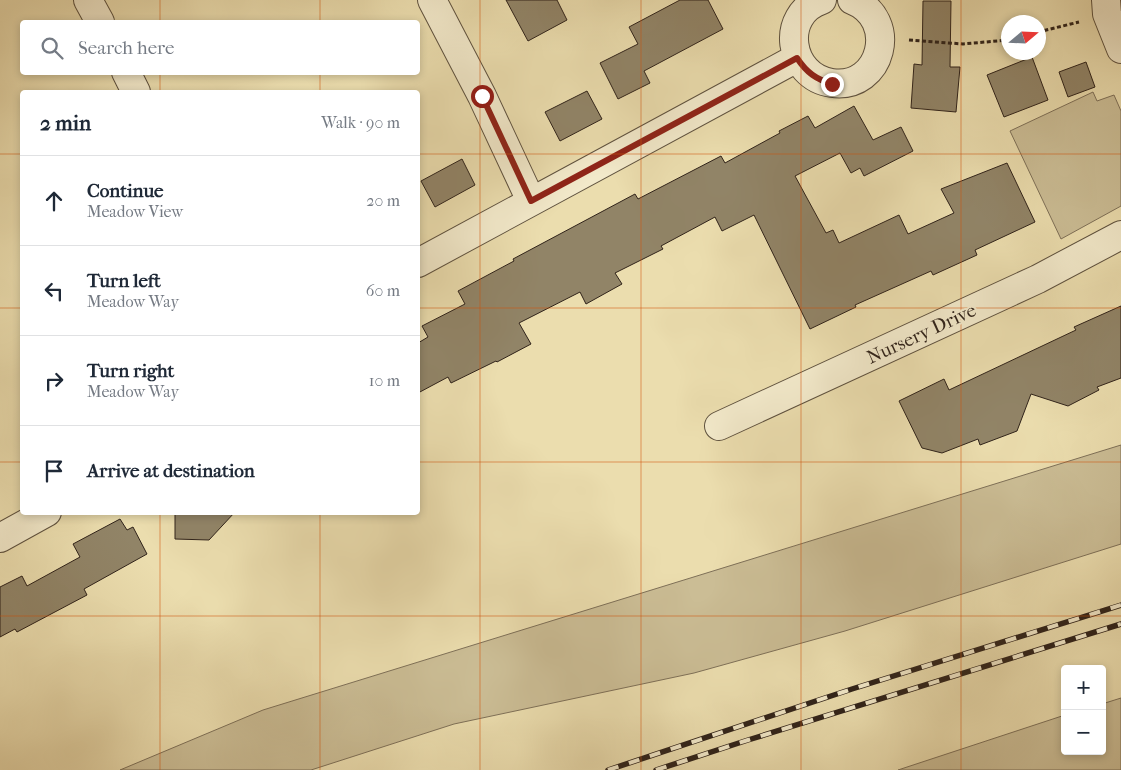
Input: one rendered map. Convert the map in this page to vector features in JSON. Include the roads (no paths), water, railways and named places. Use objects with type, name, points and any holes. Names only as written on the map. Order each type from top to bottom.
[{"type":"street","points":[[88,0],[99,20]]},
{"type":"street","points":[[432,0],[482,96],[531,201]]},
{"type":"street","points":[[822,0],[808,8],[799,19],[794,32],[794,45],[797,58],[806,70],[818,79],[832,84],[848,83],[861,77],[872,67],[879,53],[881,38],[878,24],[870,12],[852,0]]},
{"type":"street","points":[[1106,7],[1121,49]]},
{"type":"street","points":[[420,262],[797,58]]},
{"type":"street","points":[[128,75],[135,90]]},
{"type":"street","name":"Nursery Drive","points":[[719,426],[1038,279],[1121,235]]},
{"type":"street","points":[[0,538],[42,515]]},
{"type":"railway","points":[[608,770],[852,689],[1121,605]]},
{"type":"railway","points":[[656,770],[1121,624]]}]
